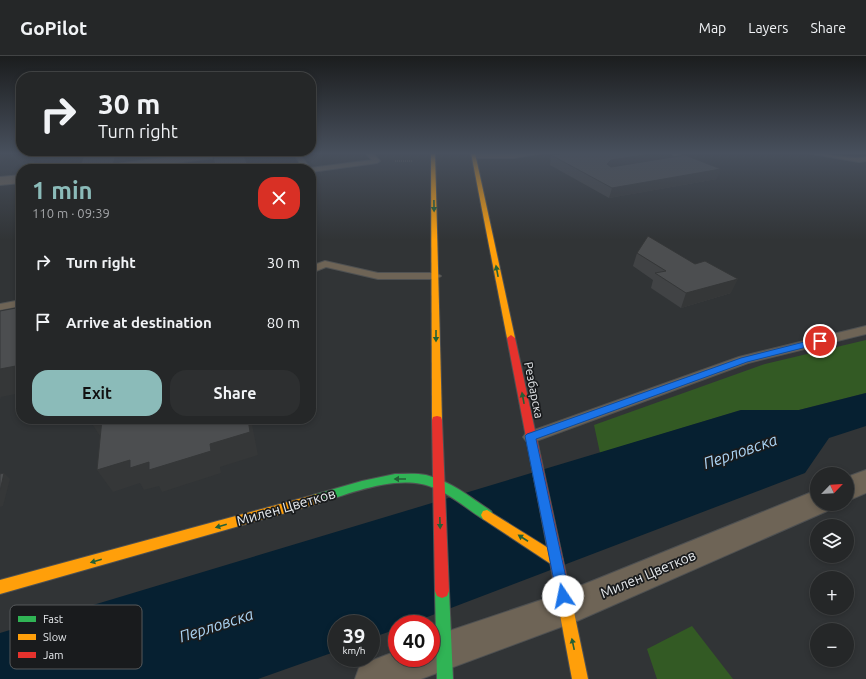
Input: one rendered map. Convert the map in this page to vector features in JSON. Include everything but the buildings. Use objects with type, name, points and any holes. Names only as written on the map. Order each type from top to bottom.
[{"type":"street","points":[[434,182],[439,484],[438,615]]},
{"type":"street","name":"Резбарска","points":[[479,182],[580,679]]},
{"type":"street","name":"Милен Цветков","points":[[0,587],[388,479],[419,479],[439,484],[556,560]]},
{"type":"street","points":[[854,486],[866,481]]},
{"type":"street","name":"Милен Цветков","points":[[440,660],[565,609],[810,505]]},
{"type":"street","name":"Милен Цветков","points":[[374,679],[416,667]]},
{"type":"lane","points":[[316,268],[325,264],[378,276],[436,276]]},
{"type":"lane","points":[[0,307],[16,304]]},
{"type":"lane","points":[[531,436],[744,360],[866,330]]},
{"type":"green space","points":[[866,340],[866,393],[799,410],[741,410],[600,453],[594,425],[765,364]]},
{"type":"green space","points":[[692,626],[733,679],[657,679],[647,649]]},
{"type":"water","name":"Перловска","points":[[866,393],[866,426],[829,438],[805,473],[433,615],[388,615],[388,632],[380,635],[380,615],[328,615],[328,654],[258,679],[0,679],[0,633],[10,630],[10,669],[142,669],[142,605],[93,605],[741,410],[799,410]]},
{"type":"traffic: fast","points":[[317,499],[362,485],[395,479],[411,478],[426,480],[440,485],[458,495],[487,515]]},
{"type":"traffic: fast","points":[[442,591],[445,679]]},
{"type":"traffic: slow","points":[[433,182],[437,420]]},
{"type":"traffic: slow","points":[[479,182],[511,338]]},
{"type":"traffic: slow","points":[[0,587],[317,499]]},
{"type":"traffic: slow","points":[[487,515],[556,560]]},
{"type":"traffic: slow","points":[[562,588],[580,679]]},
{"type":"traffic: jam","points":[[511,338],[562,588]]},
{"type":"traffic: jam","points":[[437,420],[442,591]]},
{"type":"route","points":[[563,596],[531,436],[744,360],[820,341]]}]
